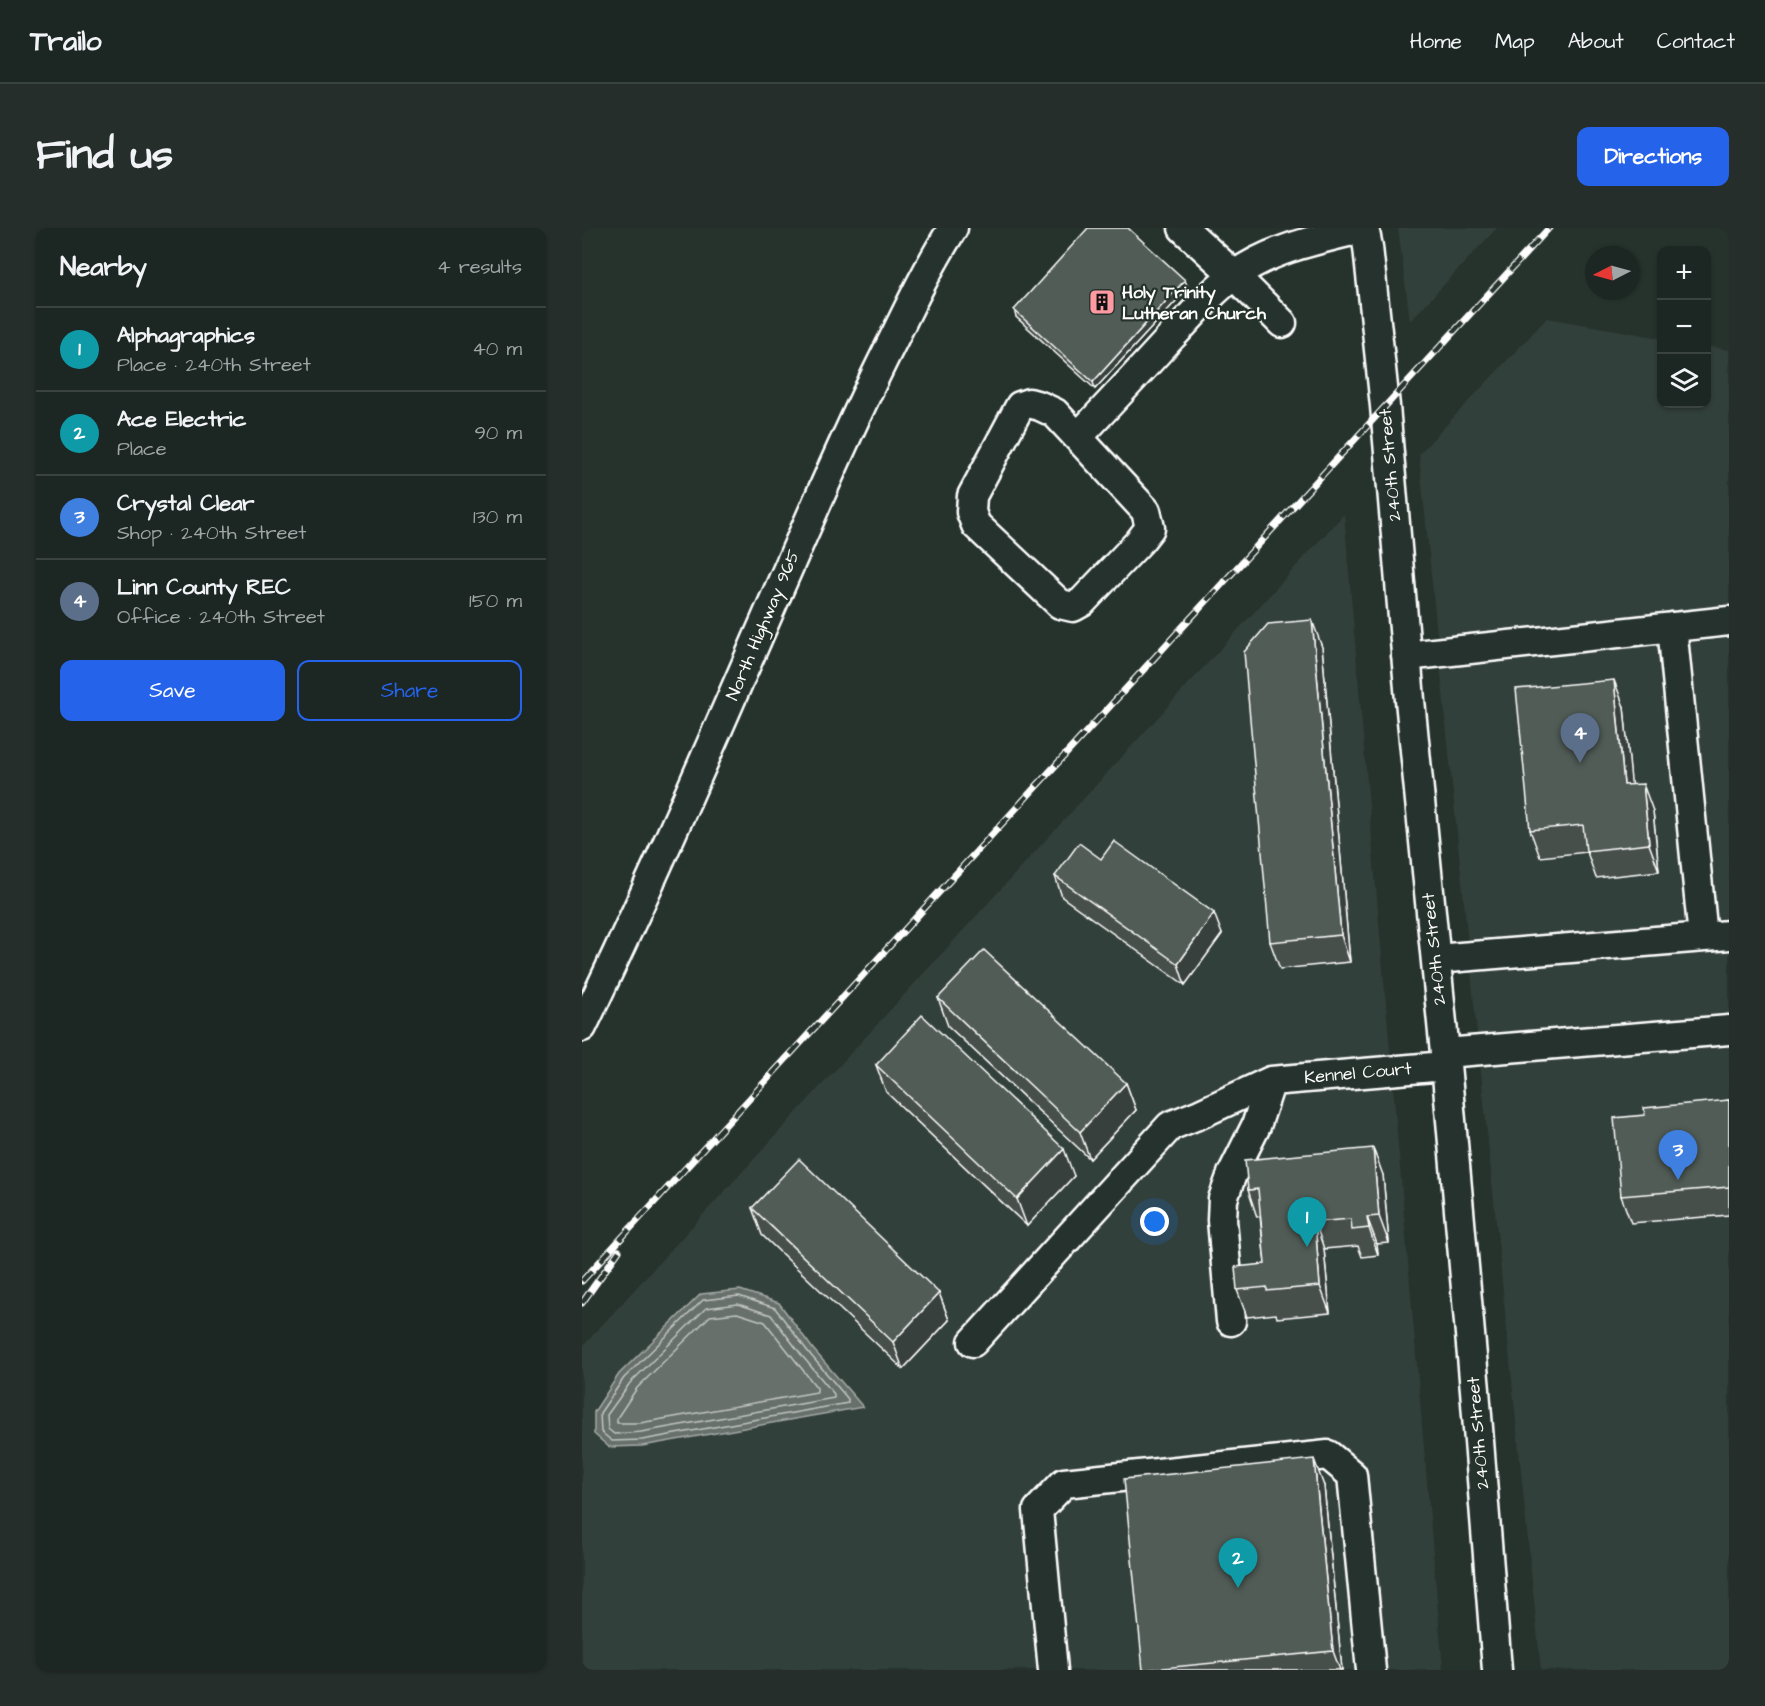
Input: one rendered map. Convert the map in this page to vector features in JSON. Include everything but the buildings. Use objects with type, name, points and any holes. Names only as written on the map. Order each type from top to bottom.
[{"type":"street","name":"North Highway 965","points":[[582,1027],[699,774],[862,400],[919,287],[953,228]]},
{"type":"street","points":[[1183,228],[1282,323]]},
{"type":"street","points":[[1078,437],[1206,300],[1234,275],[1291,248],[1364,228]]},
{"type":"street","name":"240th Street","points":[[1364,228],[1386,406],[1406,656],[1475,1390],[1497,1670]]},
{"type":"street","points":[[1029,403],[1040,405],[1055,413],[1078,437],[1146,511],[1150,528],[1083,602],[1073,607],[1060,604],[976,525],[971,512],[972,496],[1020,406],[1029,403]]},
{"type":"street","points":[[1406,656],[1729,621]]},
{"type":"street","points":[[1436,959],[1716,936],[1672,627]]},
{"type":"street","name":"Kennel Court","points":[[1271,1081],[1445,1059],[1729,1030]]},
{"type":"street","points":[[1231,1322],[1222,1220],[1223,1199],[1232,1174],[1256,1126],[1271,1081]]},
{"type":"street","points":[[973,1342],[1170,1126],[1271,1081]]},
{"type":"street","points":[[1053,1670],[1038,1510],[1064,1483],[1328,1455],[1352,1475],[1371,1670]]},
{"type":"shaded area","points":[[1398,228],[1497,228],[1410,321]]},
{"type":"shaded area","points":[[1547,318],[1657,337],[1657,408],[1711,408],[1711,347],[1729,350],[1729,1670],[1541,1670],[1419,454]]},
{"type":"shaded area","points":[[1344,514],[1443,1670],[582,1670],[582,1347]]},
{"type":"water","points":[[740,1290],[779,1303],[813,1349],[863,1407],[642,1446],[609,1447],[594,1434],[594,1412],[619,1374],[701,1294]]},
{"type":"railway","points":[[582,1281],[1549,228]]},
{"type":"railway","points":[[582,1303],[619,1251]]},
{"type":"place","name":"Holy Trinity Lutheran Church","points":[[1102,302]]},
{"type":"place","name":"Linn County REC","points":[[1580,763]]},
{"type":"place","name":"Crystal Clear","points":[[1678,1180]]},
{"type":"place","name":"Alphagraphics","points":[[1307,1247]]},
{"type":"place","name":"Ace Electric","points":[[1238,1588]]}]
